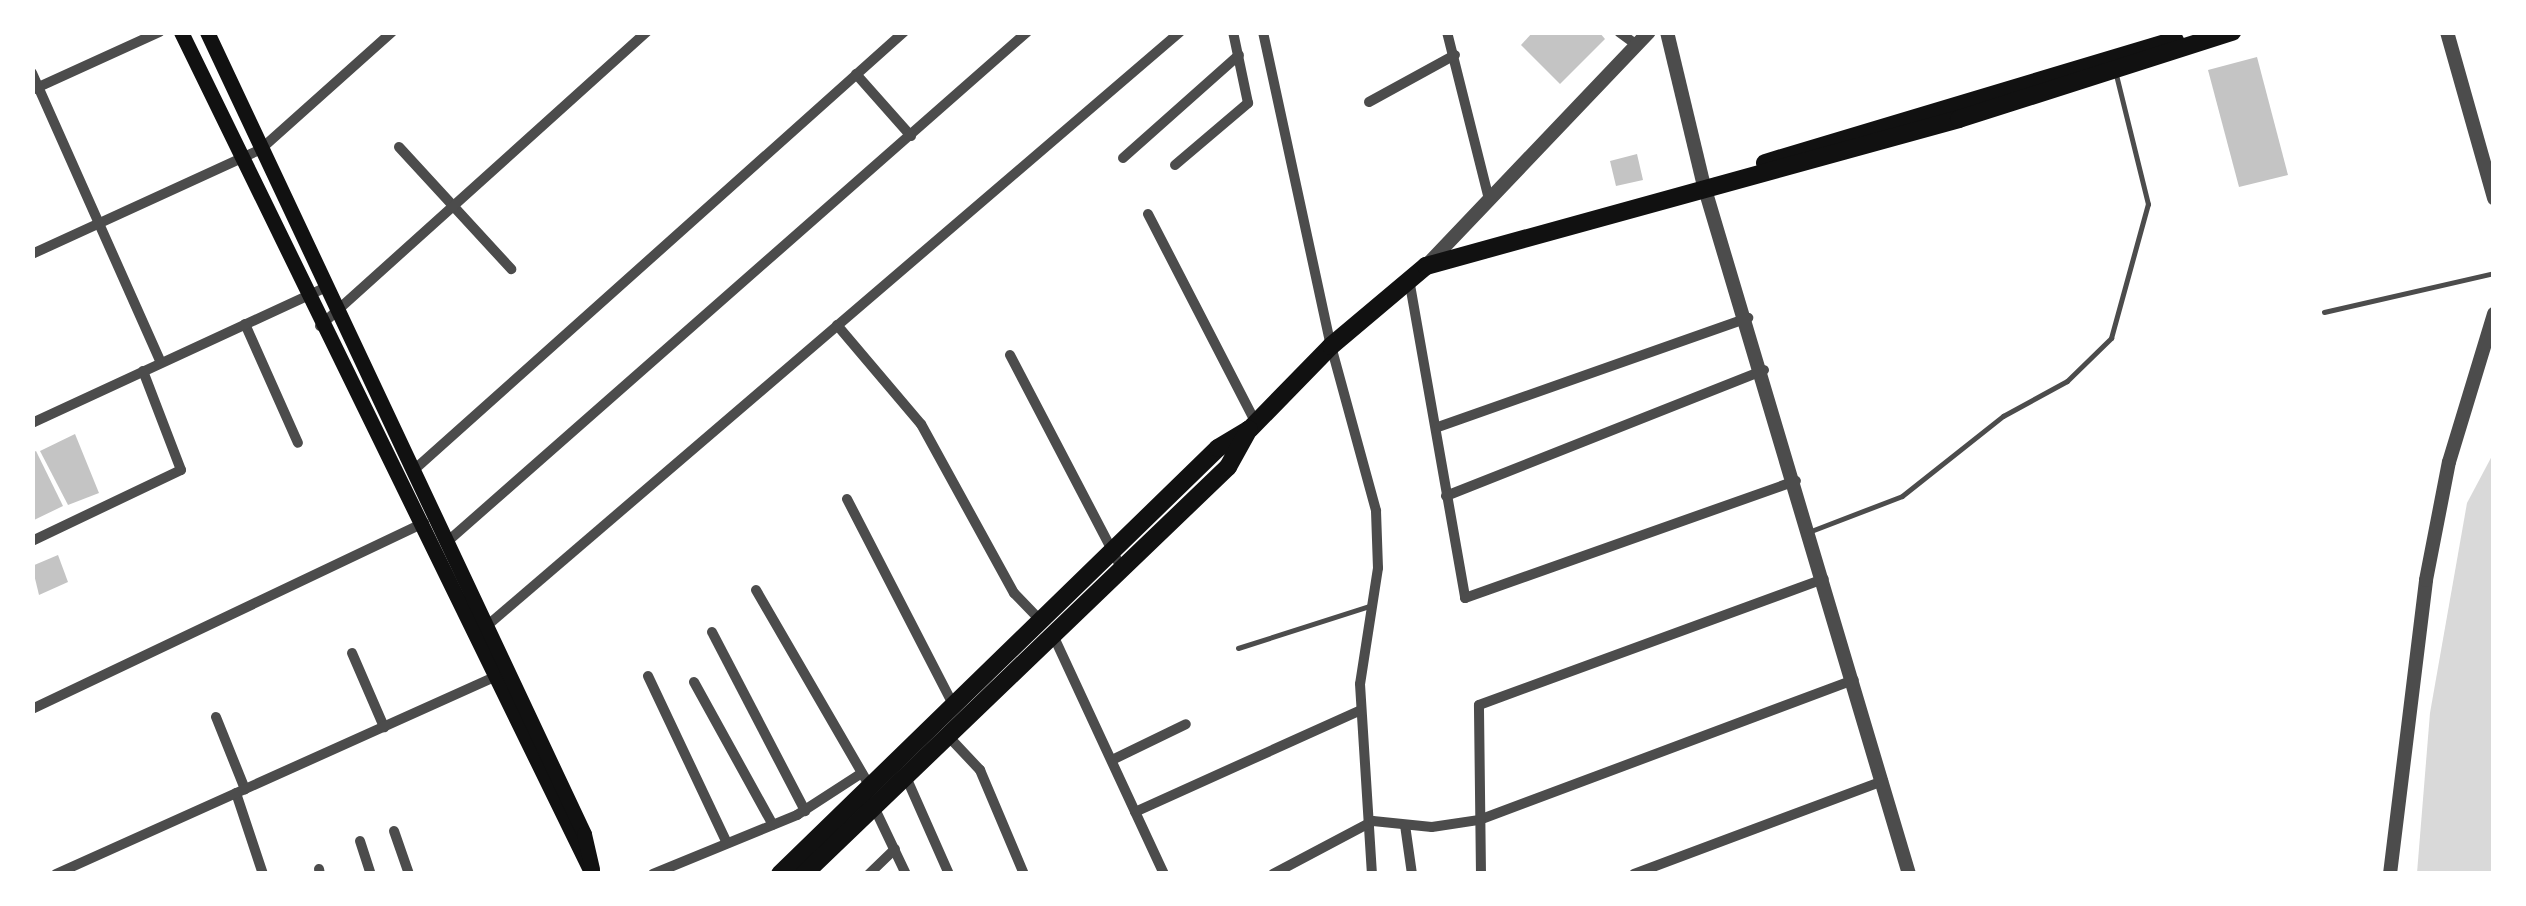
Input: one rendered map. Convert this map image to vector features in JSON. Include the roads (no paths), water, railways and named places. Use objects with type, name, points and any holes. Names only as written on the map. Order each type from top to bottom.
[{"type":"highway","points":[[2067,79],[2116,72],[2232,32]]},
{"type":"highway","points":[[804,874],[952,704],[1122,569],[1228,467],[1253,426],[1331,346],[1426,266],[1739,178],[2067,79],[2187,36],[2202,40]]},
{"type":"highway","points":[[780,874],[872,792],[906,777],[1047,628],[1110,553],[1218,448],[1253,426]]},
{"type":"main road","points":[[181,32],[419,525],[480,631],[584,834],[592,873]]},
{"type":"main road","points":[[206,32],[448,541],[494,678],[592,873]]},
{"type":"street","points":[[36,89],[159,32]]},
{"type":"street","points":[[320,326],[647,32]]},
{"type":"street","points":[[415,469],[904,32]]},
{"type":"street","points":[[448,541],[1027,32]]},
{"type":"street","points":[[480,631],[1180,32]]},
{"type":"street","points":[[1175,165],[1246,108],[1233,32]]},
{"type":"street","points":[[1263,32],[1331,346],[1376,510],[1373,606],[1362,710],[1374,821],[1372,874]]},
{"type":"street","points":[[1447,32],[1489,199]]},
{"type":"street","points":[[1619,32],[1637,45]]},
{"type":"street","points":[[1426,266],[1649,32]]},
{"type":"street","points":[[1667,32],[1704,186],[1764,370],[1909,874]]},
{"type":"street","points":[[2446,32],[2494,198]]},
{"type":"street","points":[[32,254],[262,149],[389,33]]},
{"type":"street","points":[[1369,102],[1455,55]]},
{"type":"street","points":[[1123,158],[1239,56]]},
{"type":"street","points":[[32,73],[162,363]]},
{"type":"street","points":[[856,74],[911,136]]},
{"type":"street","points":[[399,146],[511,269]]},
{"type":"street","points":[[1148,214],[1253,426]]},
{"type":"street","points":[[1409,278],[1438,427],[1446,496],[1469,600],[1796,480]]},
{"type":"street","points":[[32,423],[327,287]]},
{"type":"street","points":[[2390,874],[2426,580],[2449,462],[2494,314]]},
{"type":"street","points":[[1438,427],[1748,318]]},
{"type":"street","points":[[245,324],[298,443]]},
{"type":"street","points":[[836,325],[921,424],[1014,593],[1047,628],[1164,874]]},
{"type":"street","points":[[1010,355],[1110,553],[1122,569]]},
{"type":"street","points":[[1446,496],[1764,370]]},
{"type":"street","points":[[32,541],[181,470],[143,372]]},
{"type":"street","points":[[847,499],[952,704]]},
{"type":"street","points":[[32,709],[437,517]]},
{"type":"street","points":[[1482,874],[1479,705],[1824,578]]},
{"type":"street","points":[[756,590],[872,792],[906,874]]},
{"type":"street","points":[[712,632],[805,811]]},
{"type":"street","points":[[352,653],[384,727]]},
{"type":"street","points":[[648,676],[727,844]]},
{"type":"street","points":[[56,874],[494,678]]},
{"type":"street","points":[[1274,874],[1374,821],[1405,825],[1479,820],[1854,680]]},
{"type":"street","points":[[694,682],[773,825]]},
{"type":"street","points":[[1135,812],[1362,710]]},
{"type":"street","points":[[216,717],[263,874]]},
{"type":"street","points":[[1112,760],[1186,724]]},
{"type":"street","points":[[948,736],[980,770],[1024,874]]},
{"type":"street","points":[[906,777],[949,874]]},
{"type":"street","points":[[1634,874],[1883,781]]},
{"type":"street","points":[[653,874],[805,811],[872,792]]},
{"type":"street","points":[[1405,825],[1412,874]]},
{"type":"street","points":[[394,831],[409,874]]},
{"type":"street","points":[[360,842],[371,874]]},
{"type":"street","points":[[869,874],[895,849]]},
{"type":"lane","points":[[1810,532],[1902,496],[2004,416],[2066,381],[2112,338],[2148,204],[2116,72]]},
{"type":"lane","points":[[2324,312],[2494,273]]},
{"type":"lane","points":[[1238,648],[1373,606]]}]
